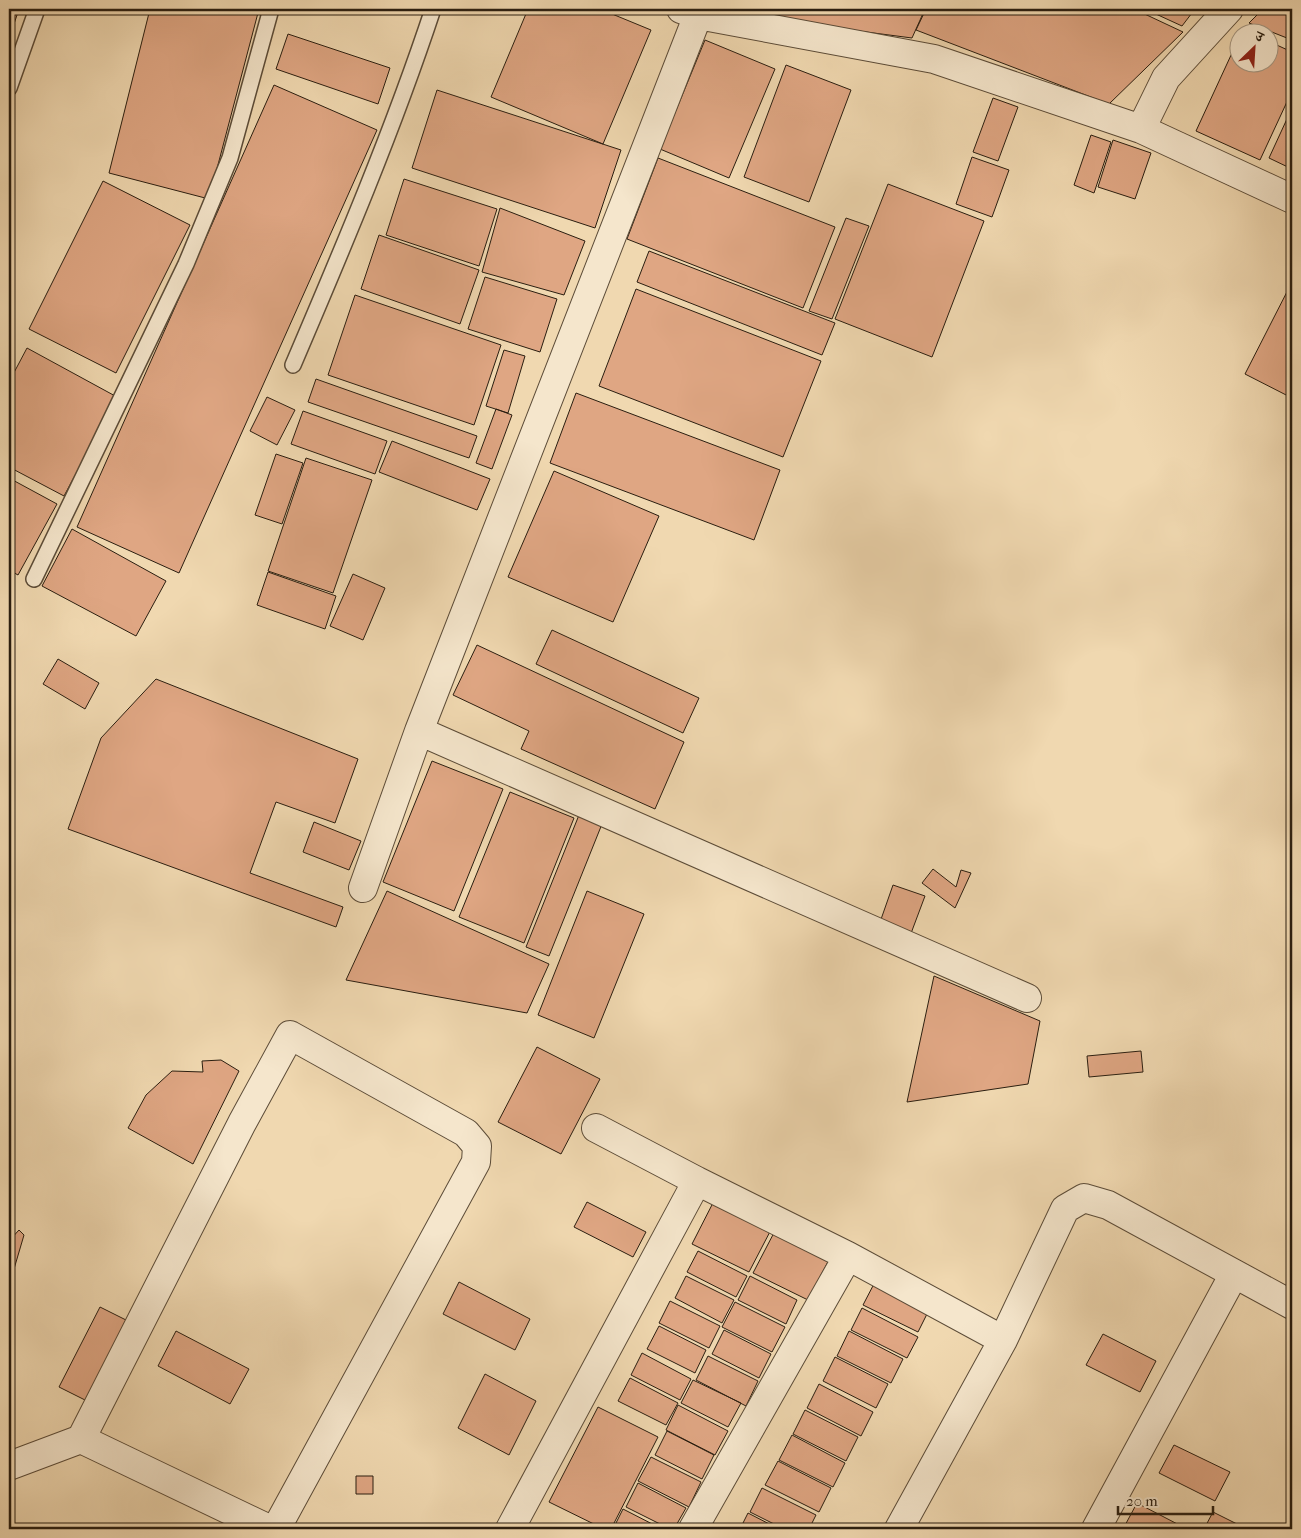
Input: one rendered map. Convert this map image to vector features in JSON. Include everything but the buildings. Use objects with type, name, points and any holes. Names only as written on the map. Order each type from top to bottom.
[{"type":"street","points":[[1141,129],[1166,78],[1229,9]]},
{"type":"street","points":[[363,888],[419,731],[689,12],[934,59],[1141,129],[1292,199]]},
{"type":"street","points":[[419,731],[1027,998]]},
{"type":"street","points":[[9,1466],[81,1439],[242,1123],[290,1035],[466,1133],[477,1146],[476,1162],[276,1529]]},
{"type":"street","points":[[596,1128],[697,1181],[848,1256],[1002,1340]]},
{"type":"street","points":[[510,1529],[697,1181]]},
{"type":"street","points":[[899,1529],[1002,1340],[1064,1209],[1084,1198],[1108,1205],[1292,1305]]},
{"type":"street","points":[[693,1529],[848,1256]]},
{"type":"street","points":[[1096,1529],[1234,1274]]},
{"type":"street","points":[[81,1439],[269,1529]]},
{"type":"lane","points":[[9,88],[37,9]]},
{"type":"lane","points":[[34,579],[186,264],[230,158],[271,9]]},
{"type":"lane","points":[[293,365],[364,197],[433,9]]}]
